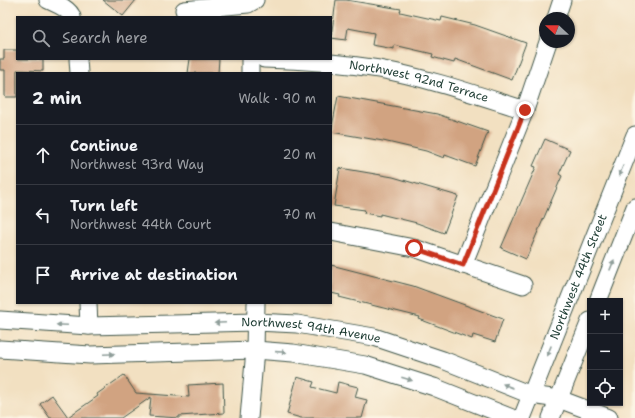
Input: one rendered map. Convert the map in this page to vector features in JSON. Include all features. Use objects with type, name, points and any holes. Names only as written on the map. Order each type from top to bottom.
[{"type":"street","points":[[48,0],[72,15]]},
{"type":"street","points":[[558,12],[562,0]]},
{"type":"street","points":[[184,10],[251,7]]},
{"type":"street","points":[[463,265],[525,110],[546,48]]},
{"type":"street","points":[[78,60],[79,72]]},
{"type":"street","points":[[250,60],[250,72]]},
{"type":"street","name":"Northwest 92nd Terrace","points":[[287,60],[310,61],[378,69],[444,84],[525,110]]},
{"type":"street","name":"Northwest 44th Street","points":[[522,418],[635,135]]},
{"type":"street","points":[[599,298],[635,207]]},
{"type":"street","points":[[332,232],[414,248],[523,285]]},
{"type":"street","points":[[88,304],[89,326]]},
{"type":"street","points":[[249,418],[255,350],[256,304]]},
{"type":"street","name":"Northwest 94th Avenue","points":[[0,320],[89,326],[256,322],[297,324],[374,337],[443,360],[531,395],[559,399],[609,418]]},
{"type":"street","points":[[551,418],[587,329]]},
{"type":"street","name":"Northwest 94th Avenue","points":[[0,349],[90,355],[255,350],[293,353],[365,365],[434,387],[512,418]]},
{"type":"building","points":[[103,0],[136,0],[123,16]]},
{"type":"building","points":[[336,0],[346,0],[401,9],[400,12],[441,21],[442,17],[475,25],[526,43],[512,80],[455,59],[454,63],[432,57],[433,54],[394,45],[394,49],[372,45],[374,33],[348,28],[346,40],[332,38]]},
{"type":"building","points":[[4,50],[16,50],[16,60],[43,60],[43,71],[17,70],[16,97],[5,97],[5,70],[0,70],[0,59],[4,59]]},
{"type":"building","points":[[190,60],[219,60],[218,72],[188,72]]},
{"type":"building","points":[[338,96],[437,114],[488,132],[475,166],[445,155],[444,158],[426,151],[383,141],[332,132]]},
{"type":"building","points":[[545,139],[570,150],[559,174],[562,176],[526,259],[501,248],[536,167],[533,166]]},
{"type":"building","points":[[340,168],[393,177],[458,196],[444,233],[417,223],[380,214],[380,216],[364,213],[365,210],[334,206]]},
{"type":"building","points":[[332,265],[413,286],[503,319],[495,342],[473,335],[472,339],[419,319],[420,317],[339,297],[340,295],[332,293]]},
{"type":"building","points":[[124,375],[136,393],[189,397],[188,385],[223,383],[224,413],[179,416],[179,418],[149,416],[151,397],[121,418],[50,418],[40,404],[52,395],[68,417]]},
{"type":"building","points":[[297,377],[314,382],[312,387],[336,393],[338,382],[358,387],[355,397],[367,400],[362,418],[301,418],[287,414]]},
{"type":"route","points":[[414,248],[463,265],[525,110]]}]
